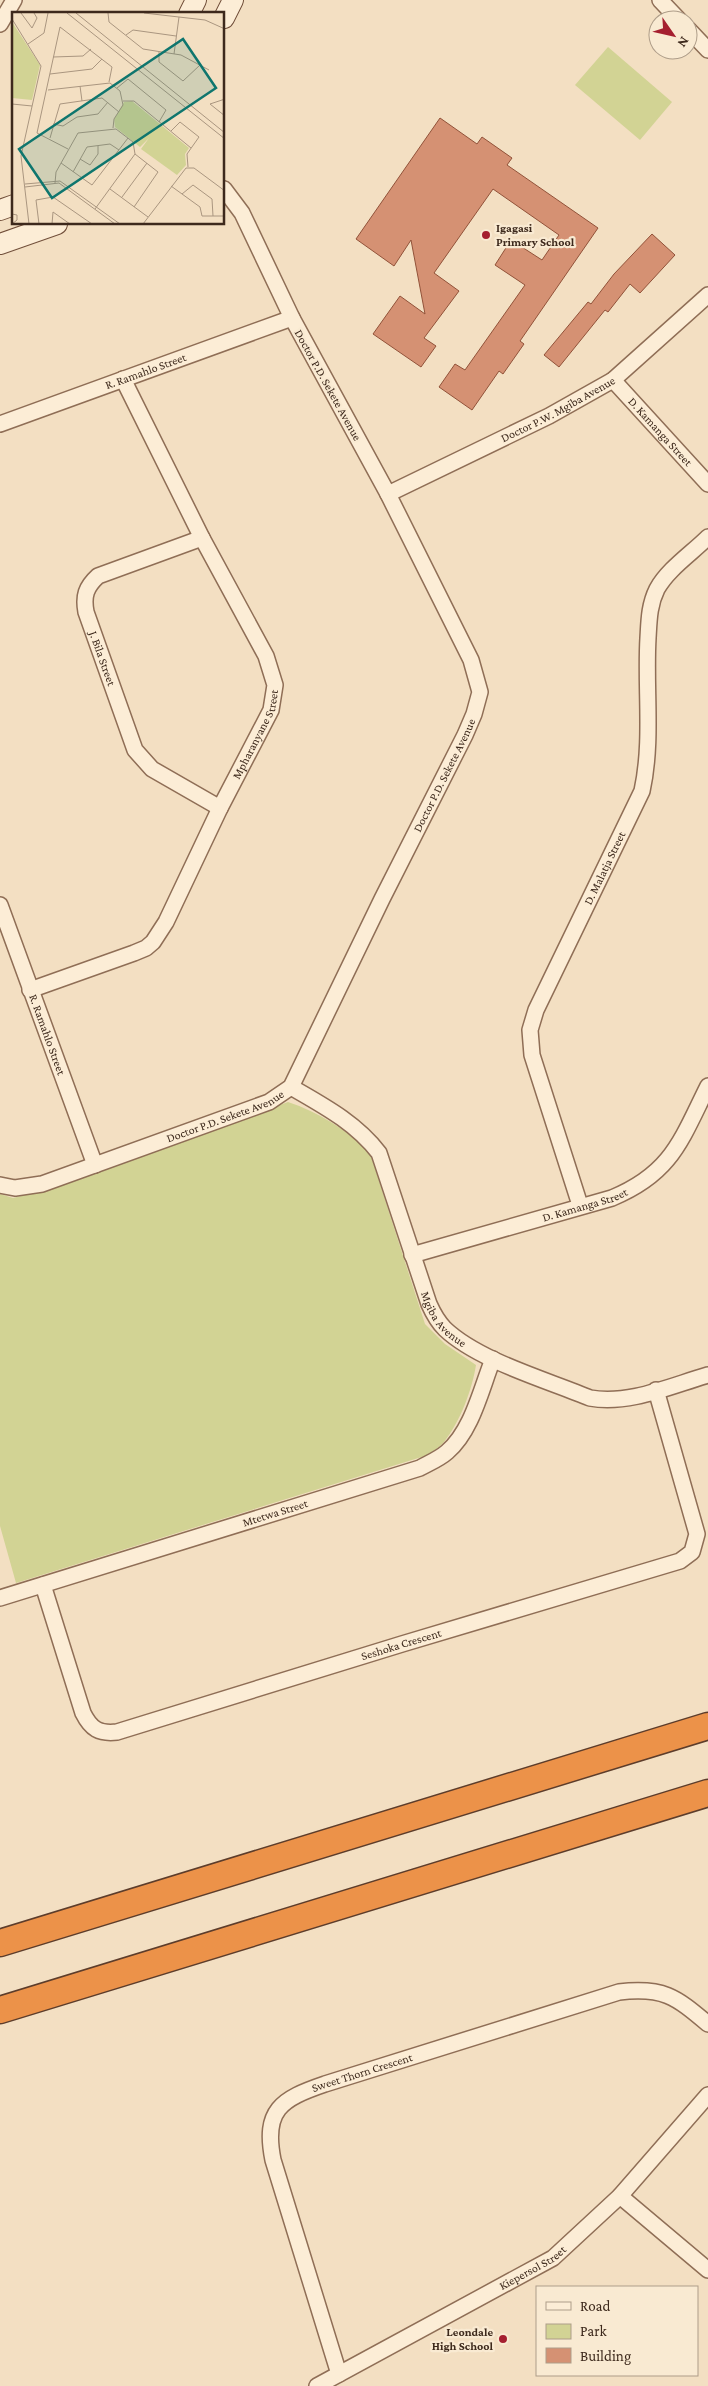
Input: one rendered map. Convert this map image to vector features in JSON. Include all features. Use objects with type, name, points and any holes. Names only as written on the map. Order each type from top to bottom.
[{"type":"highway","points":[[0,1943],[708,1726]]},
{"type":"highway","points":[[0,2010],[708,1793]]},
{"type":"street","points":[[0,24],[14,0]]},
{"type":"street","points":[[190,12],[196,0]]},
{"type":"street","points":[[225,16],[233,0]]},
{"type":"street","points":[[660,0],[670,10]]},
{"type":"street","points":[[698,40],[708,50]]},
{"type":"street","name":"Doctor P.D. Sekete Avenue","points":[[0,1185],[15,1188],[28,1187],[269,1102],[291,1087],[382,899],[466,735],[480,692],[471,660],[388,494],[292,318],[242,213],[225,190]]},
{"type":"street","points":[[0,210],[12,206]]},
{"type":"street","points":[[0,244],[54,225]]},
{"type":"street","name":"Doctor P.W. Mgiba Avenue","points":[[388,494],[548,416],[613,380],[708,294]]},
{"type":"street","name":"R. Ramahlo Street","points":[[0,424],[292,318]]},
{"type":"street","name":"Mpharanyane Street","points":[[30,990],[134,953],[146,948],[153,942],[166,922],[220,808],[271,710],[275,684],[266,656],[202,538],[123,379]]},
{"type":"street","name":"D. Kamanga Street","points":[[613,380],[708,484]]},
{"type":"street","name":"D. Malatja Street","points":[[580,1205],[532,1056],[530,1030],[536,1010],[642,791],[646,766],[647,659],[650,610],[654,597],[665,579],[708,537]]},
{"type":"street","name":"J. Bila Street","points":[[202,538],[98,576],[90,582],[84,599],[86,612],[135,750],[152,769],[220,808]]},
{"type":"street","name":"R. Ramahlo Street","points":[[0,905],[95,1164]]},
{"type":"street","name":"D. Kamanga Street","points":[[412,1255],[580,1205],[612,1198],[628,1191],[664,1166],[674,1154],[708,1086]]},
{"type":"street","name":"Mgiba Avenue","points":[[291,1087],[353,1125],[367,1138],[379,1154],[434,1316],[445,1329],[458,1339],[493,1359],[590,1398],[608,1401],[624,1399],[708,1376]]},
{"type":"street","name":"Mtetwa Street","points":[[0,1598],[420,1468],[447,1452],[467,1426],[493,1359]]},
{"type":"street","name":"Seshoka Crescent","points":[[43,1585],[83,1713],[88,1724],[95,1730],[106,1733],[117,1732],[680,1561],[692,1552],[697,1534],[656,1390]]},
{"type":"street","name":"Sweet Thorn Crescent","points":[[339,2374],[273,2160],[269,2140],[269,2127],[273,2117],[286,2101],[325,2084],[619,1992],[640,1990],[666,1994],[692,2010],[708,2024]]},
{"type":"street","name":"Kiepersol Street","points":[[317,2386],[553,2258],[620,2196],[708,2095]]},
{"type":"street","points":[[620,2196],[708,2270]]},
{"type":"green space","points":[[608,47],[672,102],[640,140],[575,85]]},
{"type":"green space","points":[[288,1102],[332,1123],[370,1153],[425,1324],[445,1344],[476,1365],[472,1385],[450,1434],[442,1444],[428,1455],[16,1583],[0,1526],[0,1194],[13,1198],[55,1187]]},
{"type":"building","points":[[440,118],[477,144],[482,137],[512,158],[507,165],[598,228],[520,341],[524,344],[503,374],[499,371],[472,410],[439,387],[455,364],[465,370],[525,285],[495,265],[511,240],[542,260],[559,235],[493,189],[434,273],[459,291],[424,338],[436,346],[421,367],[373,334],[400,296],[425,314],[411,240],[394,266],[356,239]]},
{"type":"building","points":[[652,234],[675,255],[640,293],[630,284],[608,312],[605,310],[559,367],[544,355],[588,302],[591,304],[614,274]]},
{"type":"place","name":"Igagasi Primary School","points":[[486,235]]},
{"type":"place","name":"Leondale High School","points":[[503,2339]]}]
